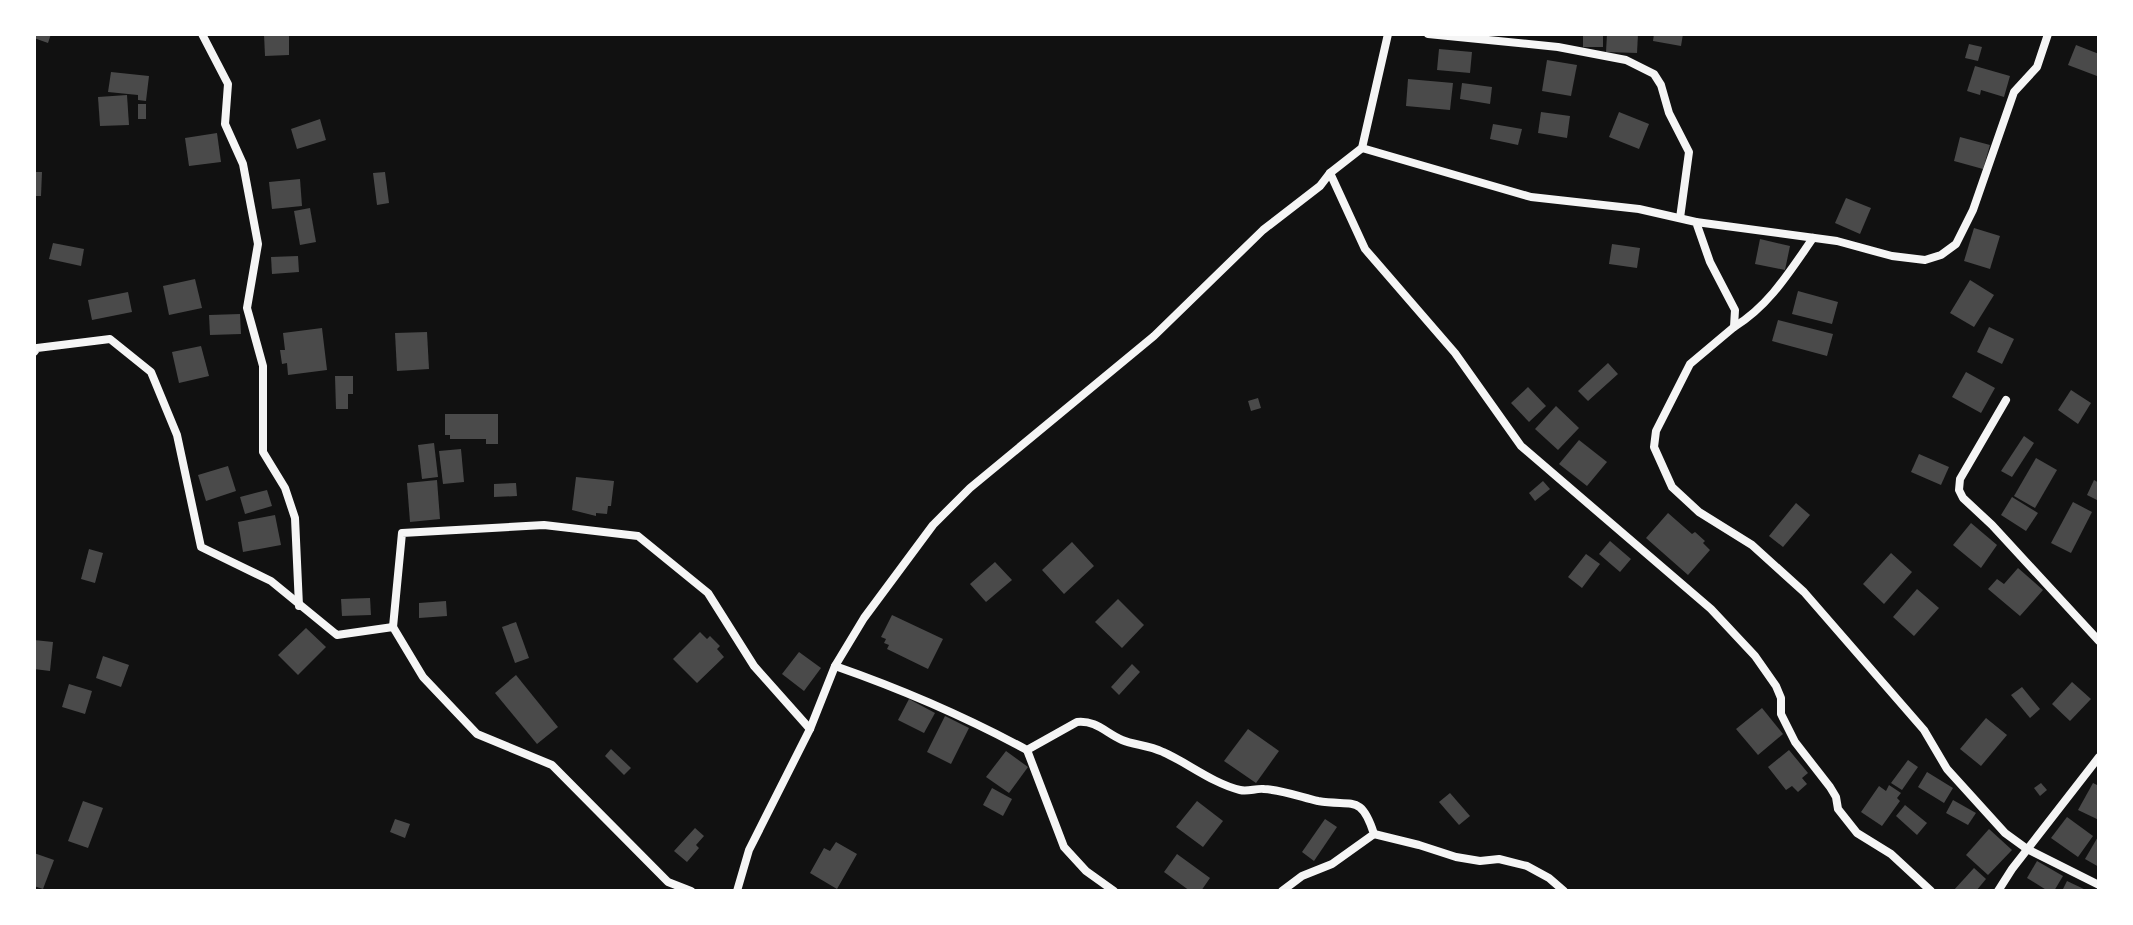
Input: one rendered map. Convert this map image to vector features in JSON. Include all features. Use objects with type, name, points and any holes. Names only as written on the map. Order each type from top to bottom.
[{"type":"street","points":[[202,34],[228,84],[225,124],[243,164],[258,244],[247,308],[263,366],[263,452],[285,488],[295,518],[299,606]]},
{"type":"street","points":[[737,891],[749,850],[810,729],[835,666],[864,618],[933,525],[970,488],[1154,336],[1263,230],[1320,186],[1330,173],[1362,148],[1388,34]]},
{"type":"street","points":[[1428,34],[1558,47],[1626,60],[1654,74],[1689,152],[1680,218]]},
{"type":"street","points":[[1362,148],[1531,197],[1639,209],[1696,222],[1837,241],[1892,256],[1925,260],[1941,255],[1956,244],[1989,169],[2014,92],[2037,67],[2048,34]]},
{"type":"street","points":[[1330,173],[1365,249],[1455,353],[1521,446],[1711,609],[1755,656],[1776,686],[1781,698],[1781,714],[1795,742],[1830,787],[1838,809],[1857,833],[1891,854],[1931,891]]},
{"type":"street","points":[[1696,222],[1710,262],[1735,310],[1734,327]]},
{"type":"street","points":[[1813,238],[1774,293],[1753,315],[1690,364],[1656,431],[1654,447],[1672,487],[1699,512],[1752,545],[1804,592],[1924,730],[1947,769],[2005,833],[2027,849],[2099,885]]},
{"type":"street","points":[[34,352],[37,348],[110,339],[151,372],[177,435],[201,547],[271,581],[337,635],[393,627]]},
{"type":"street","points":[[2006,400],[1960,479],[1959,490],[1963,498],[1992,525],[2099,641]]},
{"type":"street","points":[[691,891],[668,882],[552,765],[477,734],[423,677],[393,627],[402,533],[544,525],[638,536],[708,593],[754,666],[810,729]]},
{"type":"street","points":[[835,666],[898,689],[985,727],[1027,750],[1064,847],[1086,871],[1114,891]]},
{"type":"street","points":[[1027,750],[1077,722],[1086,721],[1127,742],[1143,744],[1166,753],[1210,778],[1242,791],[1265,789],[1329,803],[1342,801],[1357,805],[1368,816],[1374,834]]},
{"type":"street","points":[[1998,891],[2099,757]]},
{"type":"street","points":[[1282,891],[1302,876],[1332,864],[1374,834],[1456,857],[1480,861],[1499,859],[1527,866],[1564,891]]},
{"type":"building","points":[[34,34],[51,34],[48,43],[34,38]]},
{"type":"building","points":[[264,34],[289,34],[289,55],[265,56]]},
{"type":"building","points":[[1583,34],[1603,34],[1603,47],[1583,47]]},
{"type":"building","points":[[1607,34],[1638,34],[1637,53],[1606,52]]},
{"type":"building","points":[[1654,34],[1683,34],[1681,46],[1653,41]]},
{"type":"building","points":[[1969,44],[1982,47],[1978,61],[1965,58]]},
{"type":"building","points":[[2076,45],[2099,54],[2097,76],[2068,65]]},
{"type":"building","points":[[1439,49],[1472,52],[1470,73],[1437,70]]},
{"type":"building","points":[[1547,60],[1577,65],[1571,96],[1542,91]]},
{"type":"building","points":[[1975,66],[2010,76],[2004,97],[1981,90],[1980,95],[1967,91]]},
{"type":"building","points":[[111,72],[149,76],[146,101],[138,100],[138,95],[108,92]]},
{"type":"building","points":[[1408,79],[1453,83],[1450,110],[1406,106]]},
{"type":"building","points":[[1462,83],[1492,87],[1490,104],[1460,99]]},
{"type":"building","points":[[127,95],[129,125],[100,126],[98,97]]},
{"type":"building","points":[[138,104],[146,104],[146,119],[138,119]]},
{"type":"building","points":[[1541,112],[1570,116],[1567,138],[1538,133]]},
{"type":"building","points":[[1619,112],[1649,124],[1639,149],[1609,137]]},
{"type":"building","points":[[320,119],[326,140],[297,149],[291,129]]},
{"type":"building","points":[[1493,124],[1522,129],[1518,145],[1490,139]]},
{"type":"building","points":[[217,133],[221,162],[189,166],[185,138]]},
{"type":"building","points":[[1960,137],[1990,145],[1983,169],[1954,161]]},
{"type":"building","points":[[34,172],[42,172],[41,196],[34,196]]},
{"type":"building","points":[[385,172],[389,203],[377,205],[373,173]]},
{"type":"building","points":[[300,179],[302,206],[272,209],[269,182]]},
{"type":"building","points":[[1846,198],[1871,208],[1860,234],[1835,223]]},
{"type":"building","points":[[310,208],[316,242],[300,245],[294,211]]},
{"type":"building","points":[[1974,228],[2000,236],[1990,269],[1964,261]]},
{"type":"building","points":[[1760,239],[1790,246],[1785,270],[1755,264]]},
{"type":"building","points":[[53,243],[84,249],[81,266],[49,259]]},
{"type":"building","points":[[1612,244],[1640,248],[1637,268],[1609,264]]},
{"type":"building","points":[[298,256],[299,272],[272,274],[271,257]]},
{"type":"building","points":[[195,279],[202,308],[169,315],[163,286]]},
{"type":"building","points":[[1970,280],[1994,295],[1974,327],[1950,313]]},
{"type":"building","points":[[1798,291],[1838,302],[1832,324],[1792,314]]},
{"type":"building","points":[[128,292],[132,312],[92,320],[88,300]]},
{"type":"building","points":[[240,314],[241,334],[210,335],[209,315]]},
{"type":"building","points":[[1778,320],[1833,334],[1827,356],[1772,341]]},
{"type":"building","points":[[1989,327],[2014,339],[2002,364],[1977,352]]},
{"type":"building","points":[[322,328],[327,370],[288,375],[287,363],[282,364],[280,350],[285,350],[283,333]]},
{"type":"building","points":[[427,332],[429,369],[397,371],[395,333]]},
{"type":"building","points":[[201,346],[209,376],[179,383],[172,352]]},
{"type":"building","points":[[1608,363],[1618,374],[1588,401],[1578,391]]},
{"type":"building","points":[[1966,372],[1995,388],[1981,413],[1952,397]]},
{"type":"building","points":[[335,376],[353,376],[353,394],[348,394],[348,409],[336,409]]},
{"type":"building","points":[[1528,387],[1546,406],[1529,422],[1511,403]]},
{"type":"building","points":[[2071,390],[2091,403],[2078,424],[2058,410]]},
{"type":"building","points":[[1258,398],[1261,408],[1251,411],[1248,401]]},
{"type":"building","points":[[1556,406],[1579,428],[1558,450],[1535,429]]},
{"type":"building","points":[[445,414],[498,414],[498,444],[486,444],[486,439],[450,439],[450,435],[445,435]]},
{"type":"building","points":[[2024,436],[2034,443],[2012,477],[2001,471]]},
{"type":"building","points":[[1579,440],[1607,462],[1587,486],[1559,464]]},
{"type":"building","points":[[434,443],[438,477],[422,479],[418,445]]},
{"type":"building","points":[[461,449],[464,482],[443,484],[439,451]]},
{"type":"building","points":[[1919,454],[1949,467],[1941,485],[1911,472]]},
{"type":"building","points":[[2036,458],[2057,470],[2035,508],[2014,496]]},
{"type":"building","points":[[228,466],[236,491],[206,501],[198,475]]},
{"type":"building","points":[[576,477],[614,481],[607,514],[596,513],[596,516],[572,510]]},
{"type":"building","points":[[437,480],[440,519],[410,522],[407,483]]},
{"type":"building","points":[[2094,480],[2099,483],[2099,501],[2087,495]]},
{"type":"building","points":[[1543,481],[1550,489],[1535,501],[1529,493]]},
{"type":"building","points":[[516,483],[517,496],[494,497],[494,484]]},
{"type":"building","points":[[267,490],[272,506],[245,514],[240,497]]},
{"type":"building","points":[[2012,497],[2038,513],[2026,531],[2001,515]]},
{"type":"building","points":[[2073,502],[2092,512],[2071,553],[2051,543]]},
{"type":"building","points":[[1796,503],[1810,515],[1783,547],[1769,536]]},
{"type":"building","points":[[1668,513],[1692,534],[1695,532],[1710,550],[1688,575],[1646,538]]},
{"type":"building","points":[[275,515],[281,545],[243,552],[238,522]]},
{"type":"building","points":[[1971,523],[1997,545],[1981,568],[1953,545]]},
{"type":"building","points":[[1610,541],[1631,559],[1620,572],[1599,554]]},
{"type":"building","points":[[1072,542],[1094,566],[1064,594],[1042,570]]},
{"type":"building","points":[[89,549],[103,553],[95,583],[81,579]]},
{"type":"building","points":[[1891,553],[1912,572],[1884,604],[1863,584]]},
{"type":"building","points":[[1586,554],[1600,564],[1582,588],[1568,577]]},
{"type":"building","points":[[995,562],[1012,580],[986,602],[970,584]]},
{"type":"building","points":[[2018,568],[2043,590],[2020,616],[1988,589],[1997,579],[2004,584]]},
{"type":"building","points":[[1917,589],[1939,608],[1914,636],[1893,617]]},
{"type":"building","points":[[370,598],[371,615],[342,616],[341,599]]},
{"type":"building","points":[[1118,599],[1144,625],[1122,648],[1095,622]]},
{"type":"building","points":[[446,601],[447,616],[419,618],[419,603]]},
{"type":"building","points":[[892,615],[943,639],[928,669],[887,649],[886,639],[881,637]]},
{"type":"building","points":[[516,622],[529,658],[515,663],[502,627]]},
{"type":"building","points":[[306,628],[326,647],[298,675],[278,655]]},
{"type":"building","points":[[700,632],[707,639],[710,636],[720,646],[717,649],[724,657],[697,683],[673,659]]},
{"type":"building","points":[[34,640],[53,642],[50,671],[34,669]]},
{"type":"building","points":[[799,652],[821,668],[804,691],[782,674]]},
{"type":"building","points":[[103,656],[129,665],[121,687],[96,678]]},
{"type":"building","points":[[1132,664],[1140,672],[1119,695],[1111,687]]},
{"type":"building","points":[[516,675],[558,727],[537,744],[495,693]]},
{"type":"building","points":[[2072,682],[2091,699],[2070,721],[2052,704]]},
{"type":"building","points":[[69,684],[92,691],[85,714],[62,707]]},
{"type":"building","points":[[2022,687],[2040,709],[2030,718],[2011,695]]},
{"type":"building","points":[[909,699],[935,713],[924,733],[898,720]]},
{"type":"building","points":[[1762,708],[1783,734],[1758,755],[1736,729]]},
{"type":"building","points":[[945,716],[969,728],[951,764],[927,752]]},
{"type":"building","points":[[1986,718],[2007,735],[1981,766],[1960,749]]},
{"type":"building","points":[[1248,729],[1279,751],[1256,783],[1224,761]]},
{"type":"building","points":[[611,749],[631,768],[624,775],[605,756]]},
{"type":"building","points":[[1789,750],[1808,773],[1802,778],[1807,784],[1798,792],[1792,786],[1786,790],[1768,767]]},
{"type":"building","points":[[1006,751],[1028,767],[1009,793],[986,777]]},
{"type":"building","points":[[1908,760],[1918,767],[1902,790],[1891,783]]},
{"type":"building","points":[[1927,772],[1953,788],[1944,803],[1918,787]]},
{"type":"building","points":[[2041,783],[2047,790],[2040,796],[2034,788]]},
{"type":"building","points":[[2093,783],[2099,786],[2099,820],[2078,810]]},
{"type":"building","points":[[1889,785],[1901,793],[1897,798],[1900,801],[1882,826],[1861,812],[1879,786],[1886,791]]},
{"type":"building","points":[[992,788],[1012,799],[1003,816],[983,805]]},
{"type":"building","points":[[1450,793],[1470,816],[1459,825],[1439,802]]},
{"type":"building","points":[[1953,800],[1976,813],[1968,825],[1946,813]]},
{"type":"building","points":[[83,801],[103,808],[88,848],[68,841]]},
{"type":"building","points":[[1197,801],[1223,821],[1203,847],[1176,827]]},
{"type":"building","points":[[1905,805],[1927,823],[1917,835],[1896,816]]},
{"type":"building","points":[[2067,817],[2093,836],[2078,857],[2051,838]]},
{"type":"building","points":[[395,819],[410,824],[405,838],[390,832]]},
{"type":"building","points":[[1325,819],[1337,827],[1314,861],[1302,852]]},
{"type":"building","points":[[695,828],[704,836],[687,862],[674,851]]},
{"type":"building","points":[[1989,829],[2012,850],[1988,875],[1966,855]]},
{"type":"building","points":[[2099,835],[2099,867],[2085,859]]},
{"type":"building","points":[[836,842],[857,854],[837,889],[810,873],[824,848],[830,851]]},
{"type":"building","points":[[34,853],[54,860],[43,889],[34,886]]},
{"type":"building","points":[[1177,854],[1210,878],[1201,891],[1190,891],[1164,872]]},
{"type":"building","points":[[2037,861],[2063,876],[2054,891],[2048,891],[2027,878]]},
{"type":"building","points":[[1974,868],[1986,879],[1976,891],[1953,891]]},
{"type":"building","points":[[2067,881],[2088,891],[2062,891]]}]
